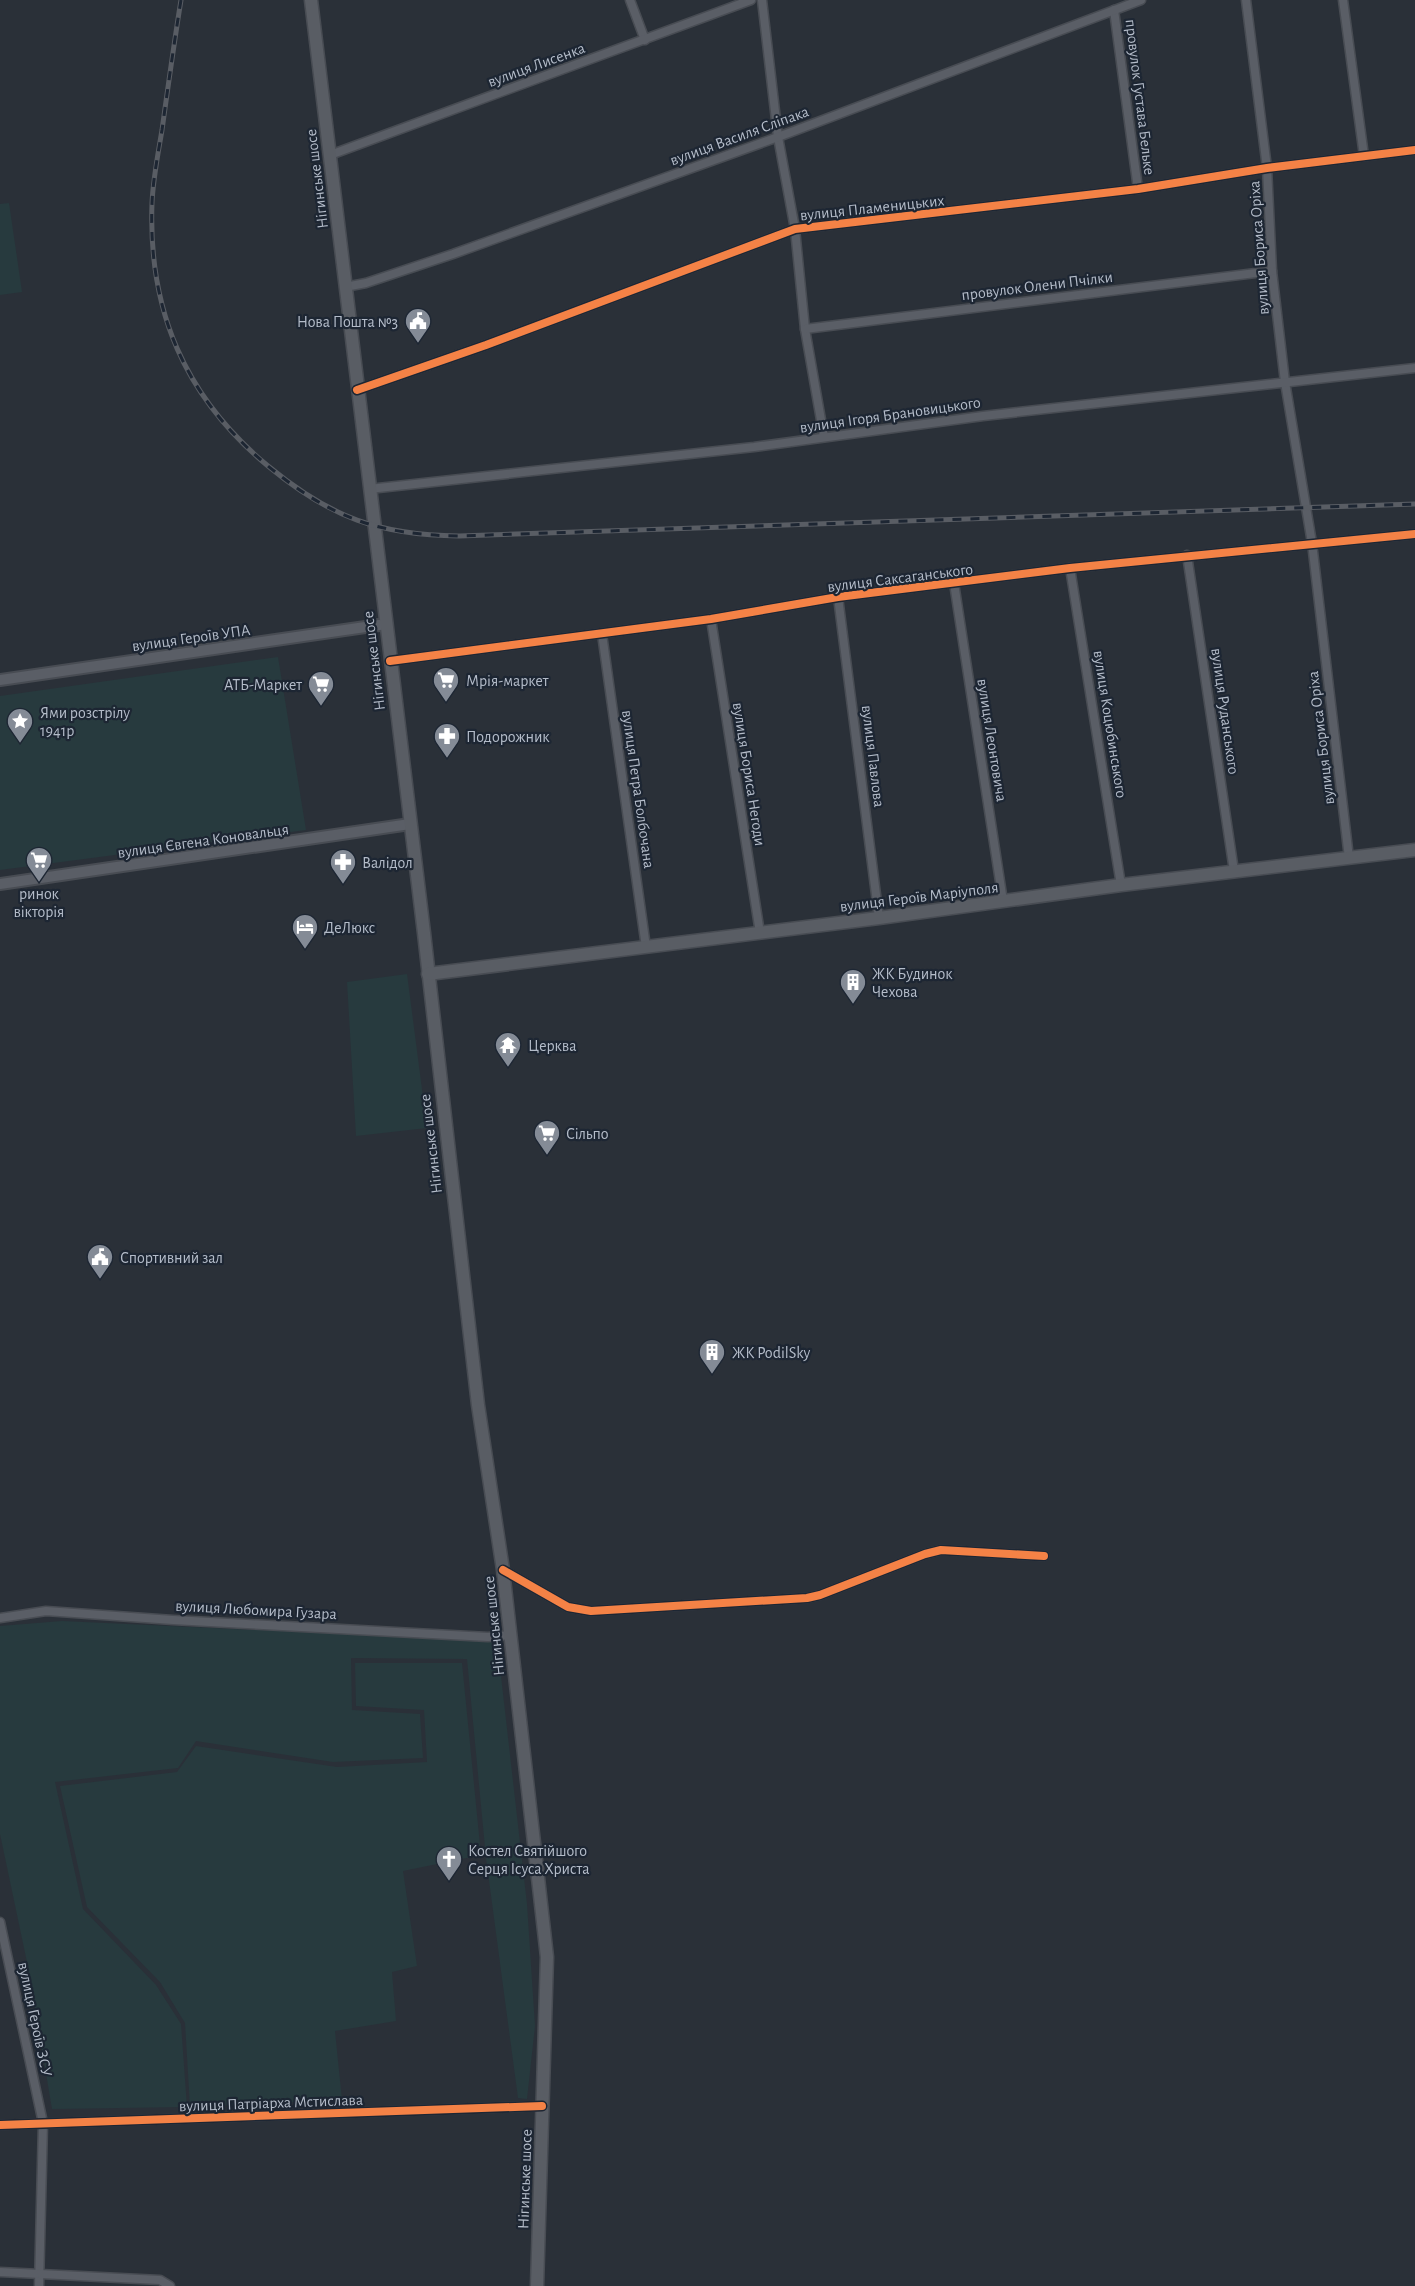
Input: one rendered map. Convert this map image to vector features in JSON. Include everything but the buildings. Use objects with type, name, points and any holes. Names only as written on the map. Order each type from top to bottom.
[{"type":"main road","name":"Нігинське шосе","points":[[311,0],[478,1405],[511,1635],[547,1957],[537,2286]]},
{"type":"main road","name":"вулиця Героїв Маріуполя","points":[[428,974],[879,918],[1121,885],[1415,850]]},
{"type":"street","points":[[630,0],[645,40]]},
{"type":"street","name":"вулиця Лисенка","points":[[330,155],[751,0]]},
{"type":"street","points":[[762,0],[778,137],[795,229],[805,329],[824,437]]},
{"type":"street","name":"вулиця Василя Сліпака","points":[[345,287],[366,283],[442,258],[778,137],[1141,0]]},
{"type":"street","name":"вулиця Бориса Оріха","points":[[1246,0],[1267,168],[1272,272],[1285,382],[1312,543],[1349,858]]},
{"type":"street","points":[[1343,0],[1364,156]]},
{"type":"street","name":"провулок Густава Бельке","points":[[1114,10],[1138,189]]},
{"type":"street","name":"вулиця Пламеницьких","points":[[357,390],[486,345],[795,229],[1138,189],[1267,168],[1415,150]]},
{"type":"street","name":"провулок Олени Пчілки","points":[[805,329],[1272,272]]},
{"type":"street","name":"вулиця Ігоря Брановицького","points":[[369,489],[824,437],[983,416],[1415,368]]},
{"type":"street","name":"вулиця Саксаганського","points":[[390,661],[711,620],[838,597],[1070,568],[1415,534]]},
{"type":"street","name":"вулиця Руданського","points":[[1187,555],[1234,871]]},
{"type":"street","name":"вулиця Коцюбинського","points":[[1070,568],[1121,885]]},
{"type":"street","name":"вулиця Леонтовича","points":[[954,583],[1003,901]]},
{"type":"street","name":"вулиця Павлова","points":[[838,597],[879,918]]},
{"type":"street","name":"вулиця Бориса Негоди","points":[[711,620],[760,933]]},
{"type":"street","name":"вулиця Героїв УПА","points":[[0,680],[386,624]]},
{"type":"street","name":"вулиця Петра Болбочана","points":[[602,634],[646,947]]},
{"type":"street","name":"вулиця Євгена Коновальця","points":[[0,884],[410,824]]},
{"type":"street","points":[[503,1570],[568,1606],[591,1611],[807,1598],[941,1550],[1044,1556]]},
{"type":"street","name":"вулиця Любомира Гузара","points":[[0,1618],[46,1611],[488,1637],[511,1635]]},
{"type":"street","name":"вулиця Героїв ЗСУ","points":[[0,1922],[43,2123]]},
{"type":"street","name":"вулиця Патріарха Мстислава","points":[[0,2125],[542,2106]]},
{"type":"street","points":[[39,2286],[43,2123]]},
{"type":"street","points":[[0,2272],[160,2280],[170,2286]]},
{"type":"green space","points":[[9,203],[22,292],[0,295],[0,204]]},
{"type":"green space","points":[[278,657],[306,830],[0,870],[0,696]]},
{"type":"green space","points":[[407,974],[427,1128],[356,1136],[347,982]]},
{"type":"green space","points":[[62,1621],[497,1641],[527,1904],[535,2026],[527,2099],[518,2098],[486,1858],[467,1659],[351,1658],[352,1710],[420,1714],[423,1758],[333,1762],[196,1741],[178,1768],[55,1782],[83,1909],[156,1985],[181,2024],[187,2107],[52,2109],[28,1967],[0,1834],[0,1626]]},
{"type":"green space","points":[[355,1663],[462,1663],[481,1855],[403,1871],[417,1966],[392,1972],[396,2021],[335,2031],[342,2100],[190,2107],[185,2023],[160,1982],[87,1907],[60,1786],[177,1772],[196,1746],[337,1767],[427,1762],[424,1710],[356,1706]]},
{"type":"railway","points":[[181,0],[152,203],[152,242],[165,315],[177,349],[194,381],[214,411],[239,439],[291,484],[313,499],[357,520],[404,532],[459,536],[1415,504]]},
{"type":"cycle path","points":[[357,390],[486,345],[795,229],[1138,189],[1267,168],[1415,150]]},
{"type":"cycle path","points":[[390,661],[711,619],[838,597],[1070,568],[1415,534]]},
{"type":"cycle path","points":[[503,1570],[568,1607],[591,1611],[807,1598],[941,1550],[1044,1556]]},
{"type":"cycle path","points":[[0,2125],[542,2106]]},
{"type":"place","name":"Нова Пошта №3","points":[[418,344]]},
{"type":"place","name":"Мрія-маркет","points":[[446,703]]},
{"type":"place","name":"АТБ-Маркет","points":[[321,707]]},
{"type":"place","name":"Ями розстрілу 1941р","points":[[20,744]]},
{"type":"place","name":"Подорожник","points":[[447,759]]},
{"type":"place","name":"ринок вікторія","points":[[39,883]]},
{"type":"place","name":"Валідол","points":[[343,885]]},
{"type":"place","name":"ДеЛюкс","points":[[305,950]]},
{"type":"place","name":"ЖК Будинок Чехова","points":[[853,1005]]},
{"type":"place","name":"Церква","points":[[508,1068]]},
{"type":"place","name":"Сільпо","points":[[547,1156]]},
{"type":"place","name":"Спортивний зал","points":[[100,1280]]},
{"type":"place","name":"ЖК PodilSky","points":[[712,1375]]},
{"type":"place","name":"Костел Святійшого Серця Ісуса Христа","points":[[449,1882]]}]
